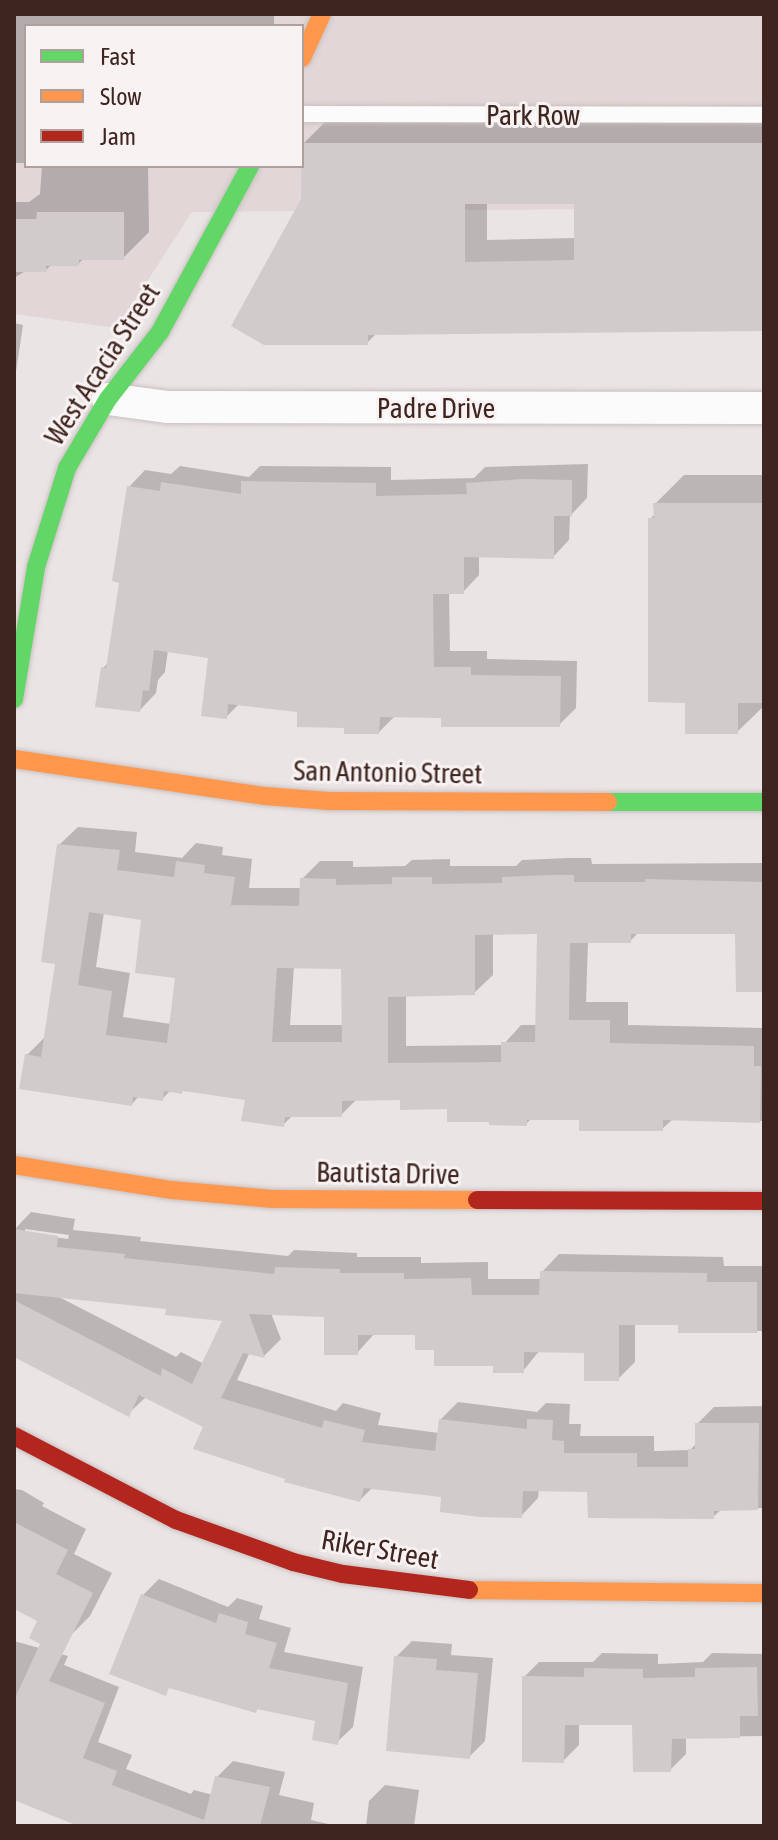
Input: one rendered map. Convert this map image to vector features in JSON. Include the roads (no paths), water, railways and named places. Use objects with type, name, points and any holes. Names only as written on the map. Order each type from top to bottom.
[{"type":"street","points":[[304,54],[322,14]]},
{"type":"street","name":"West Acacia Street","points":[[14,699],[36,567],[49,515],[67,468],[108,399],[160,332],[249,168]]},
{"type":"street","name":"Padre Drive","points":[[108,399],[168,407],[764,408]]},
{"type":"street","name":"San Antonio Street","points":[[14,759],[265,796],[329,801],[764,802]]},
{"type":"street","name":"Bautista Drive","points":[[14,1165],[172,1190],[273,1199],[764,1201]]},
{"type":"street","name":"Riker Street","points":[[14,1436],[176,1520],[264,1552],[343,1574],[485,1592],[764,1593]]},
{"type":"lane","name":"Park Row","points":[[304,114],[764,115]]}]
